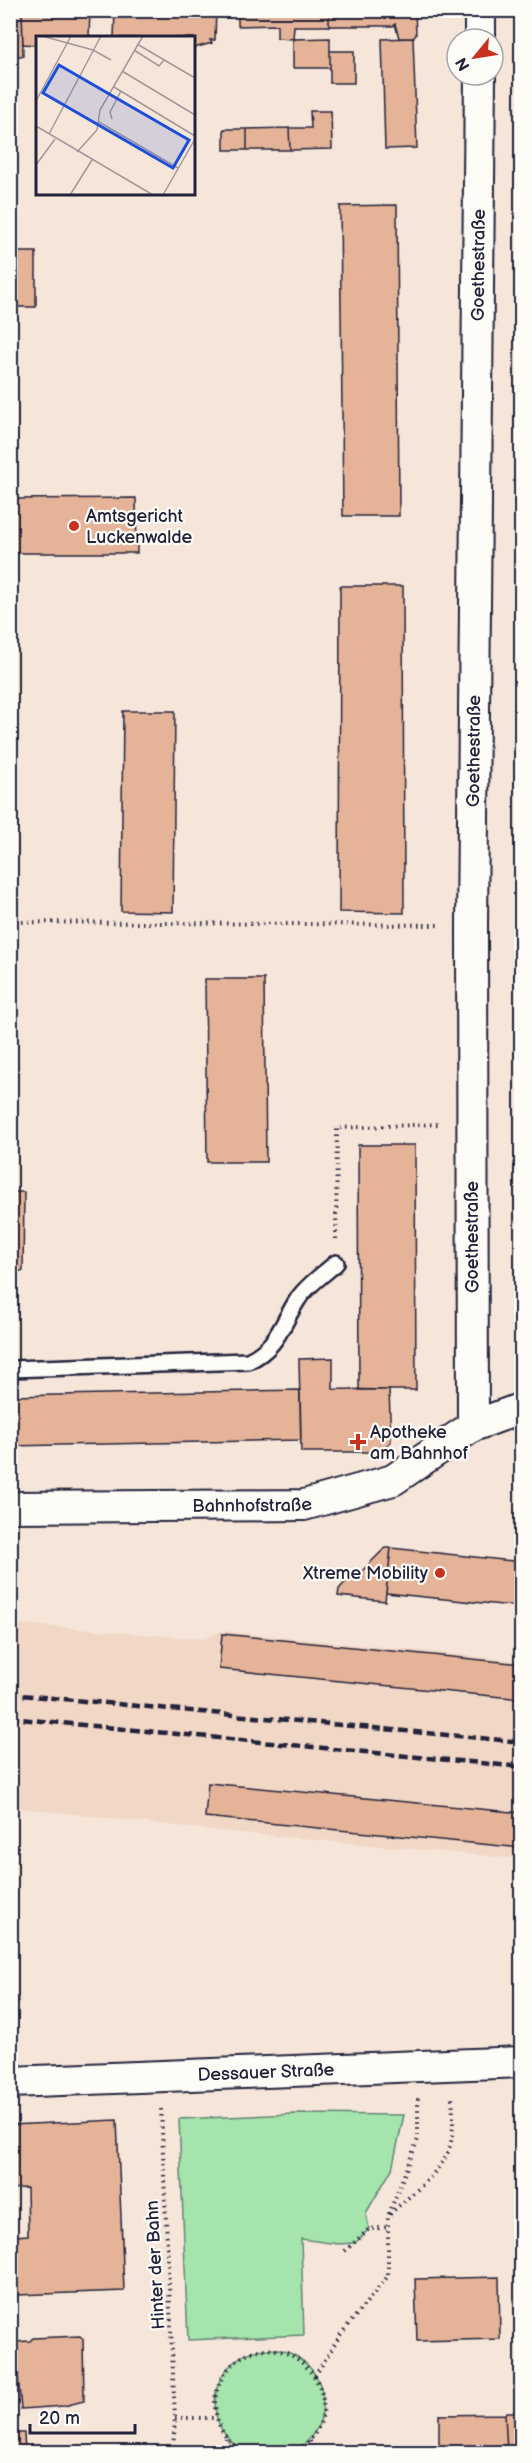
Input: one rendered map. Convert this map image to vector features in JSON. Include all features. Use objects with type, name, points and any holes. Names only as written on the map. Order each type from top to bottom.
[{"type":"street","points":[[480,10],[480,27]]},
{"type":"street","name":"Goethestraße","points":[[473,1426],[472,926],[480,87]]},
{"type":"street","name":"Bahnhofstraße","points":[[10,1507],[304,1505],[393,1480],[473,1426],[522,1408]]},
{"type":"street","name":"Dessauer Straße","points":[[10,2082],[522,2062]]},
{"type":"lane","points":[[10,1369],[248,1361],[262,1355],[278,1336],[298,1297],[336,1263]]},
{"type":"path","points":[[10,922],[472,926]]},
{"type":"path","points":[[336,1263],[337,1128],[471,1122]]},
{"type":"path","points":[[388,2216],[428,2178],[448,2152],[453,2124],[451,2065]]},
{"type":"path","points":[[315,2376],[342,2334],[388,2276],[388,2216],[418,2139],[418,2066]]},
{"type":"path","name":"Hinter der Bahn","points":[[160,2076],[175,2418],[173,2452]]},
{"type":"path","points":[[345,2251],[369,2229],[389,2227]]},
{"type":"path","points":[[226,2452],[226,2439],[216,2418],[217,2389],[223,2376],[233,2364],[243,2357],[269,2350],[285,2353],[301,2360],[315,2376],[322,2393],[324,2407],[315,2434],[294,2452]]},
{"type":"path","points":[[175,2418],[216,2418]]},
{"type":"path","points":[[226,2439],[244,2452]]},
{"type":"path","points":[[310,2440],[314,2452]]},
{"type":"shaded area","points":[[10,1623],[204,1639],[221,1631],[521,1661],[521,1859],[210,1830],[11,1807]]},
{"type":"green space","points":[[295,2114],[404,2115],[392,2169],[366,2213],[369,2229],[355,2243],[338,2244],[301,2239],[304,2335],[188,2340],[179,2119]]},
{"type":"green space","points":[[269,2349],[279,2350],[299,2358],[307,2365],[314,2373],[322,2393],[322,2413],[314,2433],[307,2441],[299,2448],[279,2456],[269,2457],[259,2456],[239,2448],[231,2441],[224,2433],[216,2413],[215,2403],[216,2393],[224,2373],[231,2365],[239,2358],[259,2350]]},
{"type":"building","points":[[10,10],[22,10],[23,56],[10,56]]},
{"type":"building","points":[[22,10],[90,10],[89,36],[36,36],[36,45],[23,44]]},
{"type":"building","points":[[115,10],[216,10],[215,40],[210,40],[212,43],[195,48],[195,36],[114,36]]},
{"type":"building","points":[[238,10],[329,10],[329,26],[294,26],[293,39],[277,38],[277,25],[238,26]]},
{"type":"building","points":[[329,10],[415,10],[416,35],[413,38],[399,38],[395,24],[393,26],[329,26]]},
{"type":"building","points":[[330,38],[330,68],[293,68],[293,39]]},
{"type":"building","points":[[413,38],[417,148],[385,149],[382,39]]},
{"type":"building","points":[[330,51],[354,51],[354,83],[330,83]]},
{"type":"building","points":[[310,111],[331,111],[332,149],[290,150],[289,128],[311,128]]},
{"type":"building","points":[[289,128],[290,150],[247,150],[247,129]]},
{"type":"building","points":[[224,129],[247,129],[247,150],[224,150]]},
{"type":"building","points":[[397,205],[399,516],[343,516],[340,206]]},
{"type":"building","points":[[10,252],[36,252],[36,307],[10,307]]},
{"type":"building","points":[[11,327],[12,462],[10,462]]},
{"type":"building","name":"Amtsgericht Luckenwalde","points":[[136,498],[137,553],[10,553],[10,499]]},
{"type":"building","points":[[340,586],[403,586],[404,913],[339,912]]},
{"type":"building","points":[[123,711],[175,711],[173,912],[121,911]]},
{"type":"building","points":[[205,979],[264,979],[266,1162],[207,1162]]},
{"type":"building","points":[[358,1145],[415,1145],[416,1390],[359,1390]]},
{"type":"building","points":[[10,1192],[24,1192],[23,1271],[10,1271]]},
{"type":"building","points":[[333,1358],[333,1389],[389,1390],[391,1442],[378,1452],[301,1452],[299,1359]]},
{"type":"building","points":[[300,1390],[301,1440],[10,1446],[10,1396]]},
{"type":"building","points":[[385,1548],[391,1548],[385,1601],[338,1596],[339,1589],[349,1578],[354,1579]]},
{"type":"building","points":[[391,1548],[522,1562],[522,1607],[386,1593]]},
{"type":"building","points":[[222,1634],[522,1664],[522,1699],[219,1669]]},
{"type":"building","points":[[208,1783],[522,1813],[522,1848],[205,1817]]},
{"type":"building","points":[[117,2120],[124,2291],[17,2295],[15,2236],[28,2235],[27,2188],[10,2189],[10,2125]]},
{"type":"building","points":[[10,2247],[15,2247],[17,2295],[10,2296]]},
{"type":"building","points":[[499,2277],[500,2339],[417,2341],[415,2279]]},
{"type":"building","points":[[80,2336],[83,2339],[84,2401],[64,2406],[21,2409],[15,2342],[30,2341],[33,2338]]},
{"type":"building","points":[[522,2412],[522,2452],[507,2452],[505,2414]]},
{"type":"building","points":[[505,2414],[507,2452],[439,2452],[439,2415]]},
{"type":"building","points":[[10,2433],[24,2433],[25,2452],[10,2452]]},
{"type":"railway","points":[[10,1694],[522,1742]]},
{"type":"railway","points":[[10,1718],[522,1767]]},
{"type":"place","name":"Amtsgericht Luckenwalde","points":[[74,526]]},
{"type":"place","name":"Apotheke am Bahnhof","points":[[358,1442]]},
{"type":"place","name":"Xtreme Mobility","points":[[440,1573]]}]
